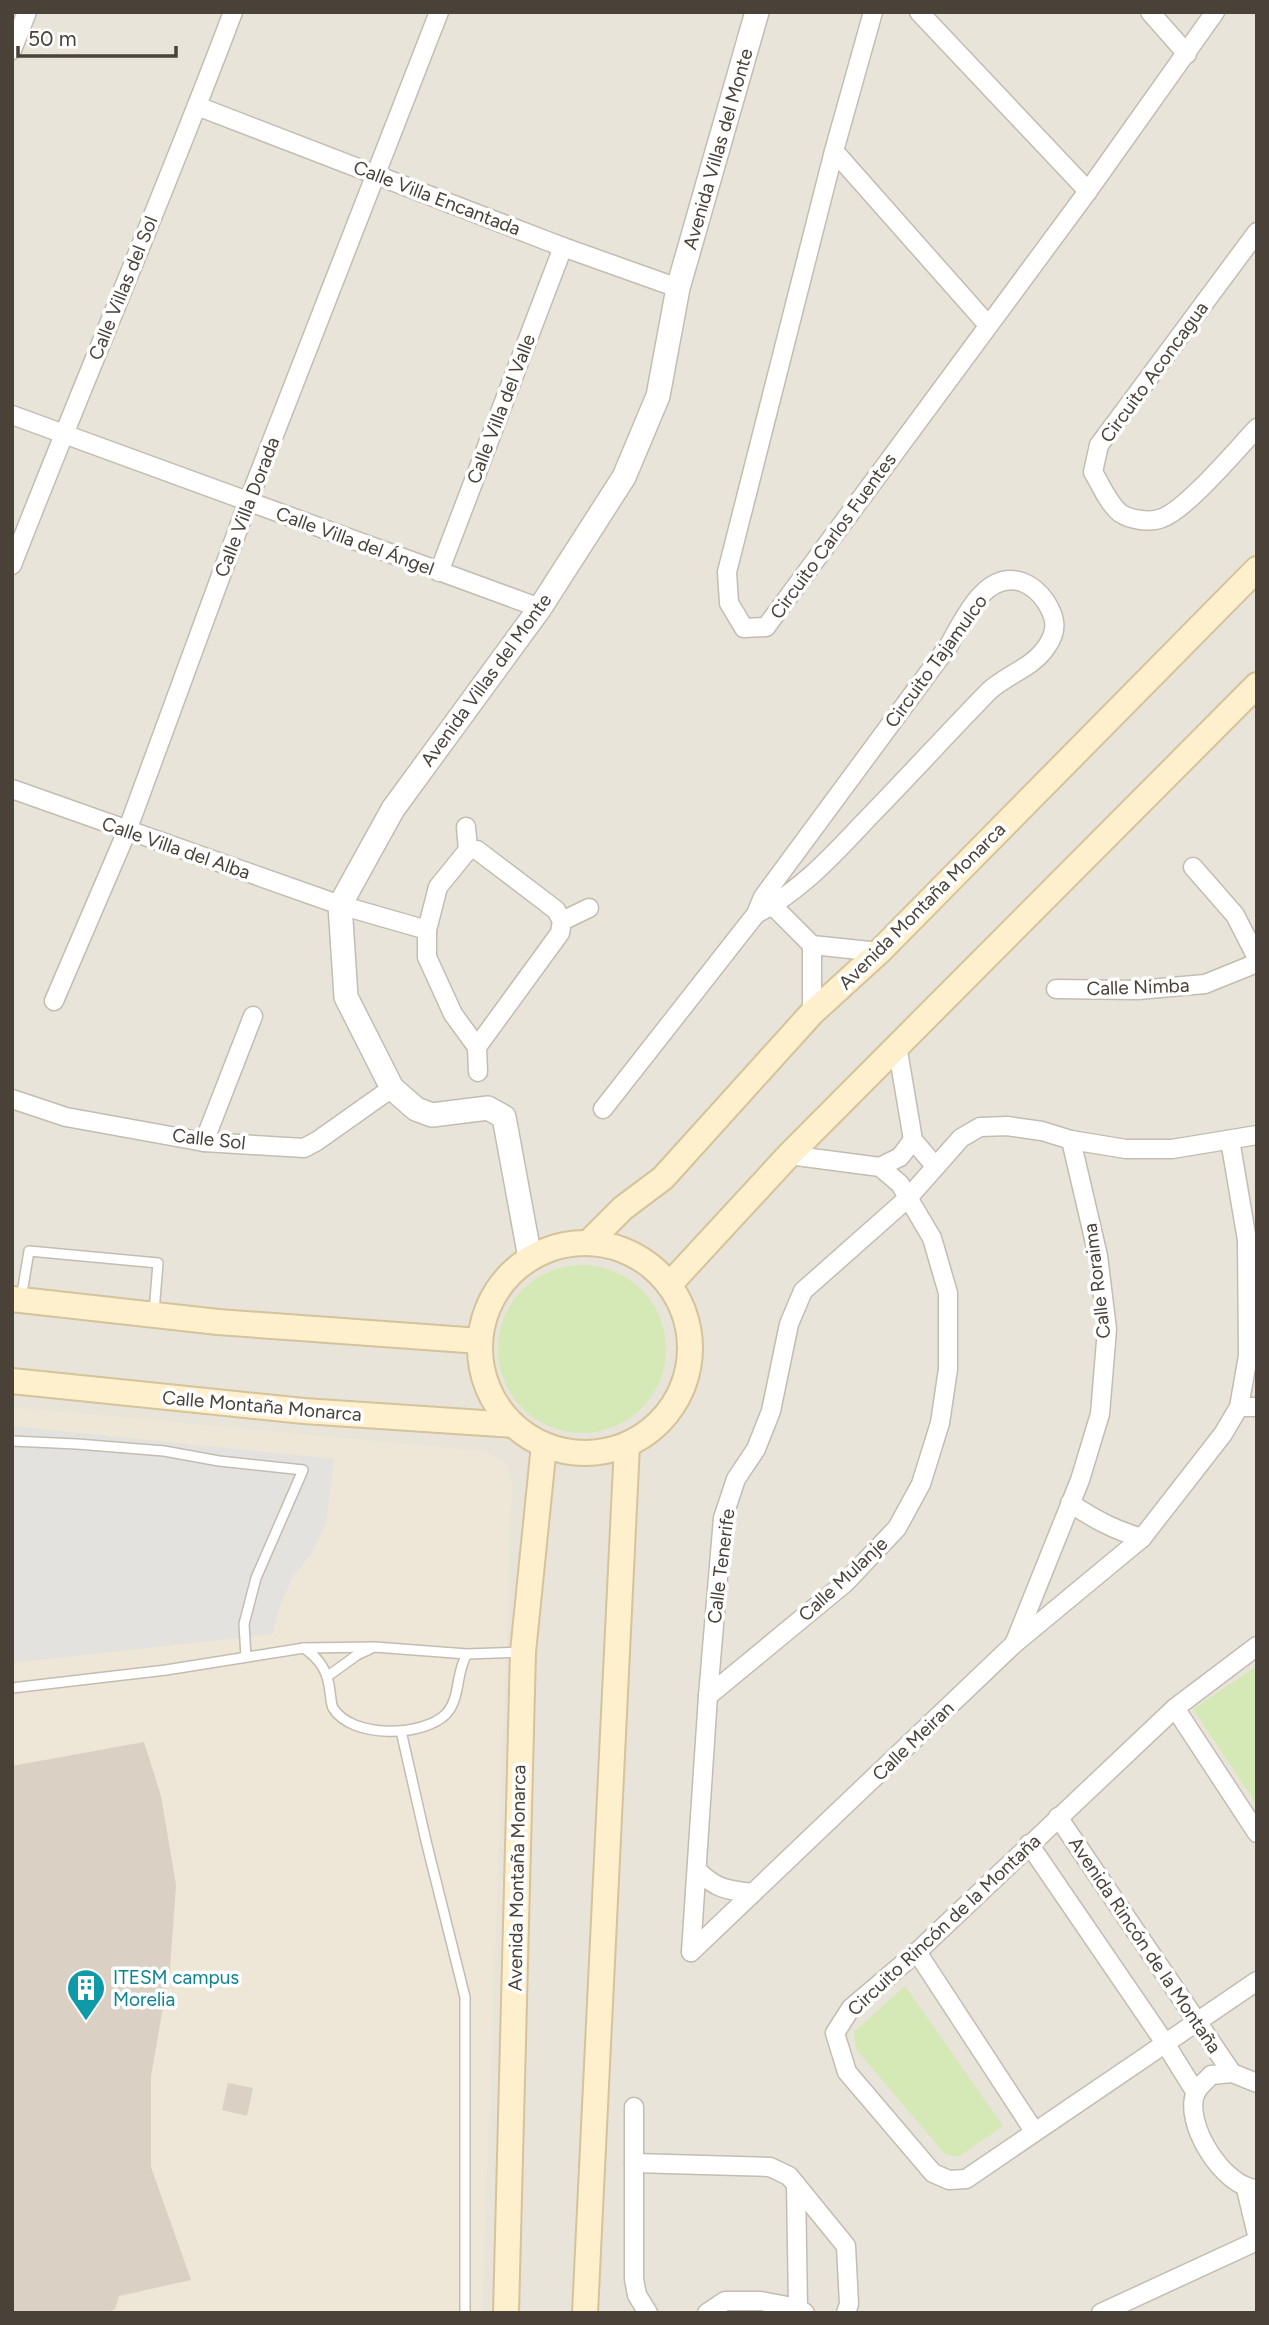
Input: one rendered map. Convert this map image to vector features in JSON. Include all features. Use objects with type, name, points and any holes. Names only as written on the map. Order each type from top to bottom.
[{"type":"main road","name":"Avenida Montaña Monarca","points":[[588,1243],[624,1208],[663,1178],[812,1013],[879,952],[1257,569]]},
{"type":"main road","points":[[669,1285],[789,1155],[1257,685]]},
{"type":"main road","points":[[588,1243],[619,1249],[647,1263],[669,1285],[684,1313],[690,1344],[686,1376],[674,1405],[653,1428],[627,1445],[600,1452],[571,1452],[544,1445],[513,1425],[494,1401],[482,1372],[480,1341],[487,1309],[504,1280],[530,1258],[558,1246],[588,1243]]},
{"type":"main road","points":[[17,1300],[153,1315],[480,1341]]},
{"type":"main road","name":"Calle Montaña Monarca","points":[[12,1381],[304,1411],[513,1425]]},
{"type":"main road","name":"Avenida Montaña Monarca","points":[[506,2313],[523,1652],[544,1445]]},
{"type":"main road","points":[[587,2311],[627,1445]]},
{"type":"street","points":[[12,50],[27,12]]},
{"type":"street","name":"Calle Villas del Sol","points":[[12,565],[233,12]]},
{"type":"street","name":"Calle Villa Dorada","points":[[54,1000],[127,831],[248,502],[439,12]]},
{"type":"street","name":"Avenida Villas del Monte","points":[[340,905],[393,809],[540,608],[624,477],[658,396],[678,288],[757,12]]},
{"type":"street","name":"Circuito Carlos Fuentes","points":[[873,12],[727,572],[729,603],[744,628],[765,627],[1088,191],[1215,12]]},
{"type":"street","points":[[919,12],[1088,191]]},
{"type":"street","points":[[1150,12],[1187,54]]},
{"type":"street","name":"Calle Villa Encantada","points":[[197,106],[563,247],[678,288]]},
{"type":"street","points":[[835,151],[988,325]]},
{"type":"street","name":"Circuito Aconcagua","points":[[1257,232],[1099,445],[1093,472],[1109,500],[1122,514],[1145,521],[1163,518],[1183,504],[1257,428]]},
{"type":"street","name":"Calle Villa del Valle","points":[[439,572],[563,247]]},
{"type":"street","name":"Calle Villa del Ángel","points":[[12,415],[540,608]]},
{"type":"street","name":"Circuito Tajamulco","points":[[603,1109],[768,901],[949,645],[972,605],[994,583],[1014,580],[1032,586],[1053,614],[1055,629],[1047,647],[1031,664],[992,688],[815,874],[768,901]]},
{"type":"street","name":"Calle Villa del Alba","points":[[12,789],[340,905],[428,930]]},
{"type":"street","points":[[466,827],[468,850],[438,887],[428,930],[428,957],[453,1014],[477,1047],[478,1072]]},
{"type":"street","points":[[468,850],[477,850],[556,910],[562,921],[560,933],[477,1047]]},
{"type":"street","points":[[1193,867],[1235,915],[1257,958]]},
{"type":"street","points":[[768,901],[812,945],[879,952]]},
{"type":"street","points":[[340,905],[346,997],[392,1088],[416,1109],[432,1115],[488,1108],[504,1117],[530,1258]]},
{"type":"street","points":[[562,921],[589,908]]},
{"type":"street","points":[[812,945],[812,1013]]},
{"type":"street","name":"Calle Nimba","points":[[1056,989],[1138,990],[1205,984],[1257,963]]},
{"type":"street","points":[[204,1142],[253,1016]]},
{"type":"street","points":[[897,1045],[913,1140],[935,1166]]},
{"type":"street","name":"Calle Sol","points":[[12,1099],[66,1117],[204,1142],[304,1147],[317,1141],[392,1088]]},
{"type":"street","name":"Calle Tenerife","points":[[691,1952],[723,1518],[736,1479],[756,1449],[771,1411],[789,1324],[803,1291],[908,1198],[961,1138],[981,1127],[1007,1126],[1042,1131],[1071,1140],[1137,1149],[1172,1149],[1257,1135]]},
{"type":"street","points":[[789,1155],[880,1167],[900,1157],[913,1140]]},
{"type":"street","name":"Calle Roraima","points":[[1014,1644],[1080,1480],[1100,1414],[1107,1329],[1098,1256],[1071,1140]]},
{"type":"street","name":"Calle Meiran","points":[[691,1952],[1014,1644],[1142,1538],[1223,1434],[1248,1407],[1252,1303],[1247,1240],[1230,1140]]},
{"type":"street","name":"Calle Mulanje","points":[[708,1696],[845,1583],[897,1528],[921,1484],[940,1423],[948,1370],[948,1293],[932,1238],[900,1184],[880,1167]]},
{"type":"street","points":[[1070,1503],[1114,1530],[1142,1538]]},
{"type":"street","name":"Circuito Rincón de la Montaña","points":[[1257,1646],[1175,1708],[917,1952],[851,2008],[835,2033],[847,2072],[933,2173],[949,2180],[966,2179],[1257,1981]]},
{"type":"street","points":[[1175,1708],[1257,1833]]},
{"type":"street","name":"Avenida Rincón de la Montaña","points":[[1058,1817],[1232,2073]]},
{"type":"street","name":"Avenida Rincón de la Montaña","points":[[1029,1844],[1165,2043],[1196,2093]]},
{"type":"street","points":[[696,1870],[718,1887],[753,1893]]},
{"type":"street","points":[[917,1952],[1034,2131]]},
{"type":"street","points":[[1257,2082],[1232,2073],[1211,2076],[1196,2093],[1194,2110],[1206,2149],[1222,2171],[1252,2189],[1257,2235]]},
{"type":"street","points":[[634,2107],[634,2279],[636,2295],[648,2313]]},
{"type":"street","points":[[634,2163],[769,2166],[789,2176],[846,2246],[849,2304],[846,2313]]},
{"type":"street","points":[[707,2313],[725,2301],[761,2301],[802,2310],[796,2184]]},
{"type":"street","points":[[1101,2313],[1257,2241]]},
{"type":"lane","points":[[17,1300],[29,1251],[158,1263],[153,1315]]},
{"type":"lane","points":[[12,1441],[164,1451],[219,1461],[303,1470],[256,1578],[244,1624],[246,1657]]},
{"type":"lane","points":[[12,1688],[166,1670],[304,1648],[375,1647],[467,1654],[523,1652]]},
{"type":"lane","points":[[328,1676],[357,1655],[375,1647]]},
{"type":"lane","points":[[304,1648],[319,1661],[328,1676],[332,1706],[346,1722],[373,1732],[401,1731],[435,1722],[446,1713],[455,1701],[458,1671],[467,1654]]},
{"type":"lane","points":[[401,1731],[465,1997],[466,2313]]},
{"type":"shaded area","points":[[12,12],[1257,12],[1257,2313],[12,2313]]},
{"type":"shaded area","points":[[12,1407],[483,1451],[506,1462],[512,1484],[482,2313],[12,2313]]},
{"type":"shaded area","points":[[12,1426],[334,1459],[326,1523],[312,1553],[293,1576],[279,1609],[273,1634],[12,1663]]},
{"type":"green space","points":[[582,1265],[614,1272],[641,1290],[659,1317],[666,1349],[659,1381],[641,1408],[614,1426],[582,1433],[550,1426],[523,1408],[505,1381],[498,1349],[505,1317],[523,1290],[550,1272]]},
{"type":"green space","points":[[1257,1666],[1257,1805],[1193,1709]]},
{"type":"green space","points":[[905,1986],[1003,2126],[958,2157],[945,2154],[856,2049],[854,2032]]},
{"type":"building","name":"ITESM campus Morelia","points":[[144,1742],[161,1796],[176,1885],[170,1968],[151,2076],[151,2167],[191,2280],[119,2296],[115,2309],[108,2313],[12,2313],[12,1766]]},
{"type":"building","points":[[228,2083],[253,2088],[247,2116],[222,2110]]},
{"type":"place","name":"ITESM campus Morelia","points":[[86,2022]]}]
